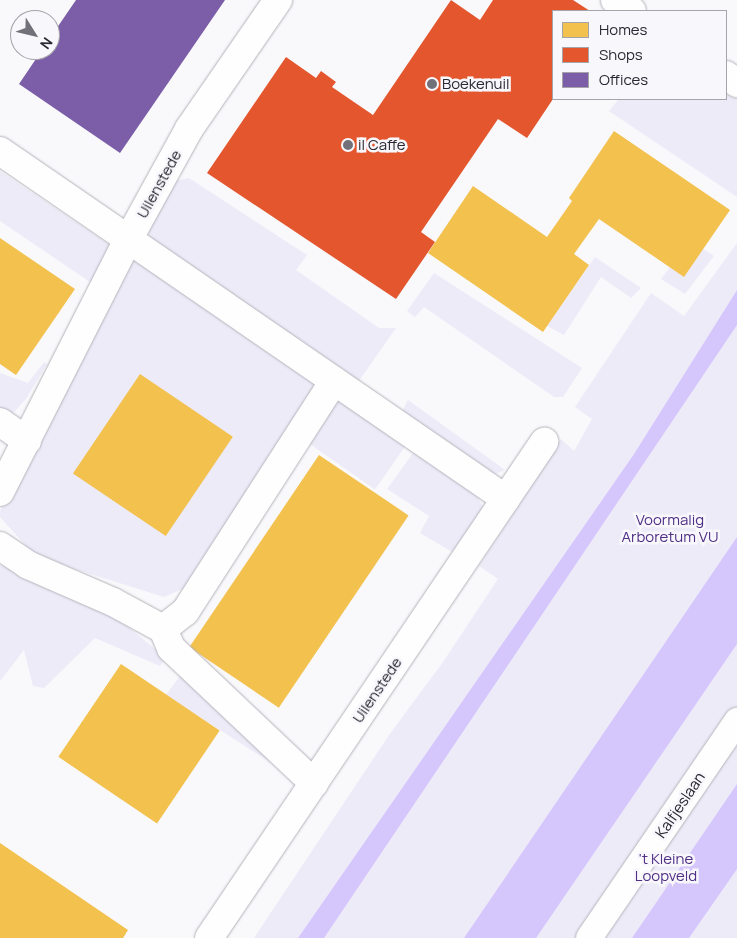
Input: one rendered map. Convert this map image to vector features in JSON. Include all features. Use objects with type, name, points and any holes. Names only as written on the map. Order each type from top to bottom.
[{"type":"street","name":"Uilenstede","points":[[0,492],[128,240],[189,129],[278,0]]},
{"type":"street","points":[[615,0],[630,10]]},
{"type":"street","points":[[0,151],[506,499]]},
{"type":"street","points":[[163,629],[185,612],[334,381]]},
{"type":"street","points":[[0,422],[26,441]]},
{"type":"street","name":"Uilenstede","points":[[209,938],[544,442]]},
{"type":"street","points":[[0,546],[28,565],[113,602],[163,629],[171,648],[314,783]]},
{"type":"street","name":"Kalfjeslaan","points":[[589,938],[737,721]]},
{"type":"green space","points":[[727,89],[737,95],[737,197],[609,111],[618,100],[727,100]]},
{"type":"green space","points":[[0,171],[110,245],[93,284],[0,221]]},
{"type":"green space","points":[[189,178],[307,255],[296,270],[379,328],[396,328],[356,385],[150,245],[149,228],[173,181]]},
{"type":"green space","points":[[737,243],[737,290],[634,454],[298,938],[254,938],[389,735],[443,662],[498,579],[479,566],[561,439],[574,451],[592,419],[575,407],[651,293],[684,316]]},
{"type":"green space","points":[[703,249],[714,256],[685,294],[661,279],[670,267]]},
{"type":"green space","points":[[135,257],[313,375],[314,392],[185,588],[164,597],[36,557],[0,517],[0,511]]},
{"type":"green space","points":[[595,257],[641,288],[631,298],[601,277],[564,335],[547,326]]},
{"type":"green space","points":[[434,273],[582,368],[563,397],[554,397],[424,307],[415,317],[407,311]]},
{"type":"green space","name":"Voormalig Arboretum VU","points":[[737,312],[737,542],[468,938],[320,938]]},
{"type":"green space","points":[[44,362],[47,364],[26,399],[13,413],[0,413],[0,373],[28,383]]},
{"type":"green space","points":[[341,395],[408,442],[375,490],[308,443]]},
{"type":"green space","points":[[408,400],[505,470],[490,476],[400,415]]},
{"type":"green space","points":[[416,449],[472,487],[483,507],[454,553],[420,533],[429,516],[387,489]]},
{"type":"green space","points":[[0,565],[45,580],[104,607],[166,658],[160,666],[95,638],[44,688],[33,686],[24,650],[0,681]]},
{"type":"green space","name":"'t Kleine Loopveld","points":[[737,635],[737,938],[531,938]]},
{"type":"green space","points":[[182,673],[275,754],[268,761],[166,695]]},
{"type":"shaded area","points":[[737,290],[737,325],[324,938],[298,938],[634,454]]},
{"type":"shaded area","points":[[737,537],[737,644],[536,938],[464,938]]},
{"type":"shaded area","points":[[737,784],[737,869],[689,938],[632,938]]},
{"type":"building: Homes","points":[[614,131],[730,210],[684,277],[599,219],[574,254],[589,265],[543,332],[428,253],[473,186],[547,237],[572,201],[569,198]]},
{"type":"building: Homes","points":[[0,238],[75,289],[16,375],[0,364]]},
{"type":"building: Homes","points":[[140,374],[233,437],[166,536],[73,473]]},
{"type":"building: Homes","points":[[319,455],[409,515],[279,708],[189,647]]},
{"type":"building: Homes","points":[[121,664],[220,731],[157,823],[58,757]]},
{"type":"building: Homes","points":[[0,843],[128,930],[123,938],[0,938]]},
{"type":"building: Shops","points":[[451,0],[480,20],[493,0],[573,0],[588,10],[552,10],[552,100],[527,138],[498,119],[421,232],[435,242],[396,299],[207,173],[286,57],[316,78],[321,71],[336,82],[332,87],[373,115]]},
{"type":"building: Offices","points":[[76,0],[225,0],[120,153],[19,84],[35,60],[60,60],[60,23]]},
{"type":"place","name":"Boekenuil","points":[[432,84]]},
{"type":"place","name":"il Caffe","points":[[348,145]]}]
